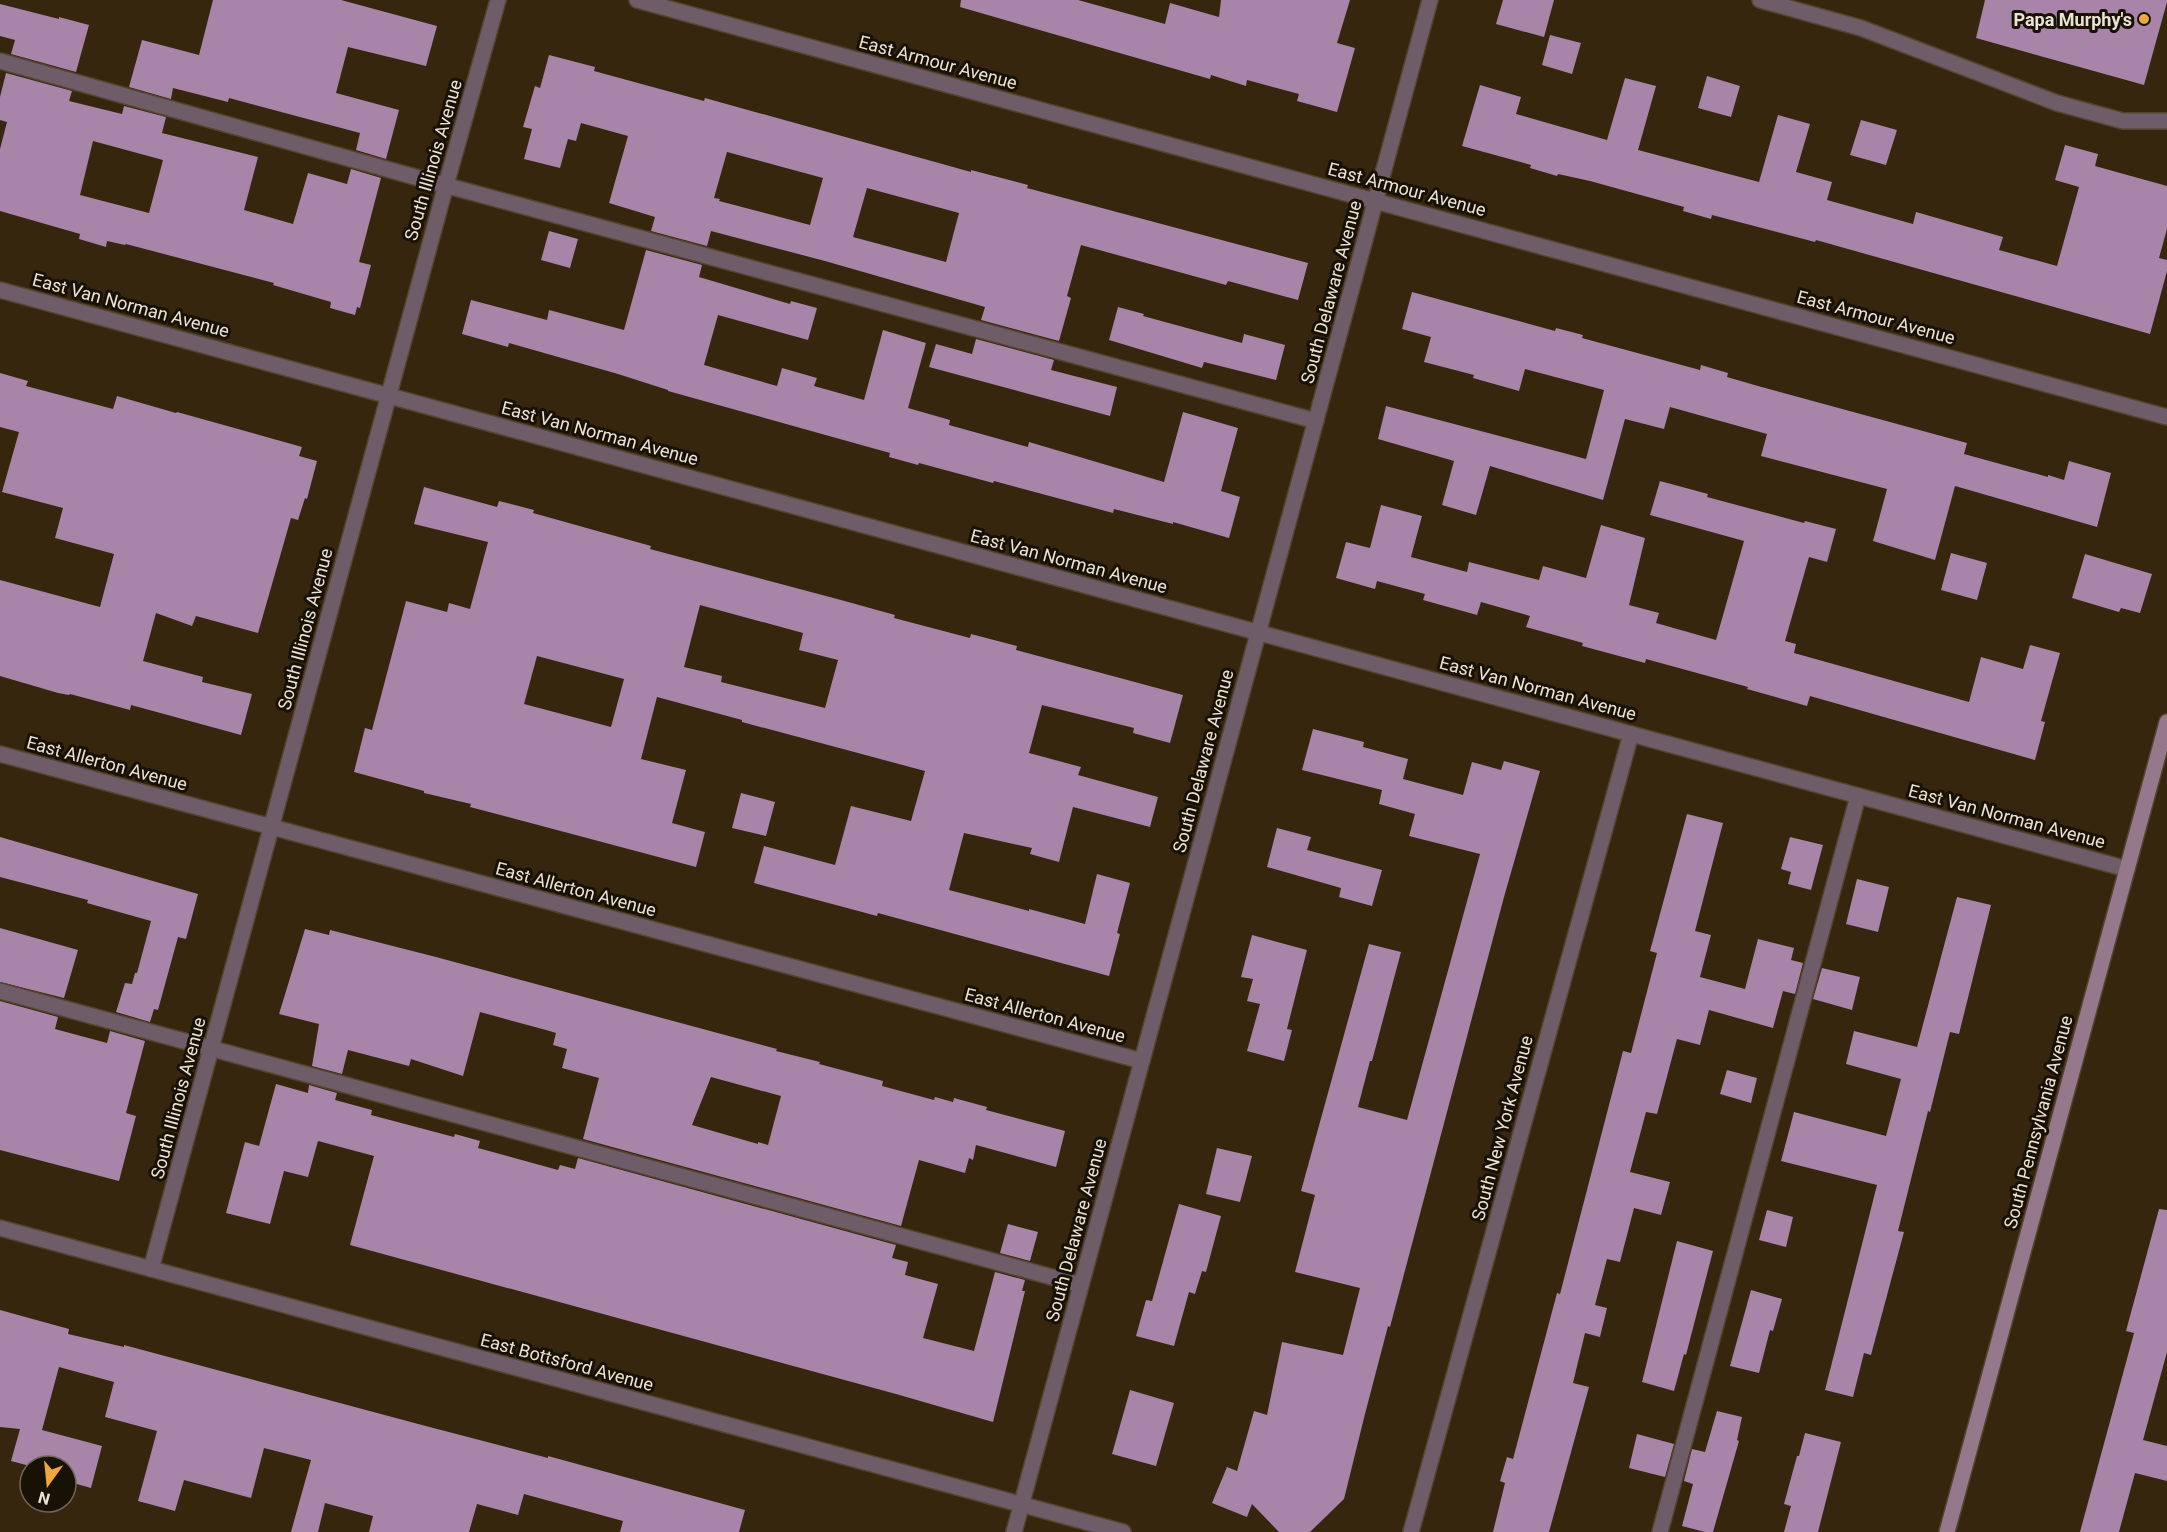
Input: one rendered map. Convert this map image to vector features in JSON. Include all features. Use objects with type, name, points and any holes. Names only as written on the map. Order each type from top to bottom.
[{"type":"street","name":"South Illinois Avenue","points":[[151,1269],[498,0]]},
{"type":"street","name":"East Armour Avenue","points":[[637,0],[2167,417]]},
{"type":"street","name":"South Delaware Avenue","points":[[1014,1532],[1430,0]]},
{"type":"street","points":[[1760,0],[1861,28],[2057,103],[2123,121],[2167,121]]},
{"type":"street","points":[[0,61],[446,185],[1316,421]]},
{"type":"street","name":"East Van Norman Avenue","points":[[0,290],[2127,869]]},
{"type":"street","name":"South Pennsylvania Avenue","points":[[1947,1532],[2167,722]]},
{"type":"street","name":"South New York Avenue","points":[[1411,1532],[1631,734]]},
{"type":"street","name":"East Allerton Avenue","points":[[0,754],[1142,1061]]},
{"type":"street","points":[[1660,1532],[1858,796]]},
{"type":"street","points":[[0,991],[1081,1285]]},
{"type":"street","name":"East Bottsford Avenue","points":[[0,1228],[1123,1532]]},
{"type":"building","points":[[213,0],[341,0],[437,26],[426,66],[348,47],[336,93],[399,110],[386,159],[356,150],[360,133],[229,98],[228,102],[173,88],[171,99],[129,87],[142,40],[199,55]]},
{"type":"building","points":[[961,0],[1078,0],[1165,24],[1170,3],[1219,17],[1221,0],[1350,0],[1337,43],[1355,48],[1337,112],[1297,101],[1299,94],[1247,80],[1246,86],[1211,75],[1210,79],[960,7]]},
{"type":"building","points":[[1503,0],[1554,0],[1544,37],[1496,24]]},
{"type":"building","points":[[1985,0],[2167,0],[2167,2],[2144,85],[1976,38]]},
{"type":"building","points":[[0,4],[89,25],[76,72],[11,54],[15,40],[0,36]]},
{"type":"building","points":[[1550,35],[1581,43],[1572,74],[1542,65]]},
{"type":"building","points":[[549,55],[595,67],[594,71],[704,101],[705,98],[971,172],[971,170],[1028,185],[1027,188],[1308,263],[1298,300],[1228,281],[1226,285],[1081,245],[1067,296],[1071,298],[1059,341],[981,320],[985,307],[825,261],[711,231],[707,246],[651,231],[655,217],[609,203],[628,136],[581,123],[576,141],[568,139],[560,168],[524,159],[532,129],[523,127],[535,86],[540,88]],"holes":[[[727,152],[823,178],[810,225],[714,198]],[[867,188],[959,213],[946,262],[853,237]]]},
{"type":"building","points":[[6,73],[72,91],[69,101],[122,114],[124,106],[166,117],[162,133],[258,157],[244,210],[293,224],[308,173],[347,184],[351,169],[381,178],[359,262],[371,265],[360,308],[357,307],[355,315],[330,308],[331,302],[273,285],[274,283],[126,244],[107,241],[106,247],[79,239],[80,234],[0,211],[0,149],[7,122],[0,120],[0,97]],"holes":[[[93,141],[163,160],[149,213],[80,195]]]},
{"type":"building","points":[[1707,76],[1740,86],[1731,117],[1698,108]]},
{"type":"building","points":[[1625,78],[1656,86],[1638,150],[1759,182],[1778,115],[1810,124],[1796,172],[1832,182],[1827,200],[1913,224],[1916,212],[2003,237],[1999,250],[2057,266],[2079,187],[2055,180],[2065,145],[2098,154],[2095,166],[2167,186],[2167,229],[2159,258],[2167,260],[2167,271],[2150,334],[1816,240],[1815,242],[1712,215],[1711,219],[1683,211],[1684,207],[1590,181],[1558,174],[1557,176],[1530,168],[1531,165],[1462,146],[1480,85],[1521,97],[1516,114],[1607,140]]},
{"type":"building","points":[[1861,120],[1897,130],[1886,165],[1850,155]]},
{"type":"building","points":[[549,231],[578,239],[570,268],[541,260]]},
{"type":"building","points":[[646,250],[702,265],[699,277],[790,304],[791,301],[817,308],[808,340],[718,315],[704,365],[777,386],[782,368],[817,378],[814,386],[864,400],[883,330],[926,343],[908,408],[950,420],[949,425],[1028,447],[1029,442],[1164,482],[1183,412],[1238,428],[1221,491],[1240,497],[1229,538],[1173,522],[1173,524],[1114,509],[1113,513],[994,481],[993,483],[919,463],[918,465],[889,457],[890,453],[668,391],[618,374],[509,343],[508,347],[462,334],[471,300],[547,320],[549,310],[624,330]]},
{"type":"building","points":[[1412,292],[1555,331],[1556,328],[1583,335],[1582,338],[1700,370],[1701,365],[1728,373],[1727,377],[1967,443],[1964,454],[2048,477],[2048,475],[2064,480],[2069,461],[2111,473],[2097,527],[1955,486],[1935,560],[1873,541],[1887,489],[1761,456],[1767,434],[1670,407],[1664,429],[1625,419],[1603,500],[1490,466],[1476,515],[1442,505],[1454,461],[1378,439],[1386,406],[1586,459],[1604,390],[1525,369],[1519,391],[1473,378],[1474,375],[1424,362],[1431,337],[1402,329]]},
{"type":"building","points":[[1118,307],[1242,343],[1244,334],[1285,345],[1276,380],[1204,362],[1202,368],[1109,340]]},
{"type":"building","points":[[976,339],[1054,360],[1051,370],[1117,387],[1110,416],[929,367],[936,344],[972,354]]},
{"type":"building","points":[[0,373],[28,381],[26,386],[113,409],[117,396],[177,412],[302,447],[299,456],[317,461],[307,499],[305,498],[298,520],[291,518],[258,633],[196,616],[192,626],[156,613],[143,661],[203,677],[202,682],[252,694],[241,735],[131,705],[130,710],[0,676],[0,580],[100,607],[114,554],[55,538],[63,508],[2,492],[19,432],[0,427]]},
{"type":"building","points":[[1660,481],[1708,494],[1707,497],[1804,523],[1805,521],[1836,529],[1827,562],[1809,557],[1785,641],[1796,644],[1794,653],[1969,702],[1981,657],[2023,669],[2030,645],[2060,653],[2041,721],[2045,722],[2035,760],[1810,696],[1807,706],[1646,659],[1645,663],[1582,646],[1583,643],[1526,627],[1530,616],[1481,602],[1477,615],[1423,600],[1425,594],[1377,581],[1375,589],[1336,578],[1346,542],[1370,548],[1381,505],[1422,516],[1411,557],[1467,572],[1469,562],[1539,580],[1543,566],[1586,578],[1601,525],[1645,538],[1629,605],[1659,613],[1656,623],[1716,640],[1744,541],[1650,515]]},
{"type":"building","points":[[424,487],[497,507],[499,501],[534,510],[533,513],[651,546],[650,549],[895,615],[894,618],[970,638],[971,634],[1017,646],[1016,650],[1183,695],[1170,743],[1133,733],[1134,728],[1042,705],[1029,753],[1081,767],[1078,775],[1158,797],[1150,827],[1073,807],[1059,862],[1030,854],[1032,848],[964,833],[949,890],[1085,924],[1097,874],[1130,883],[1109,976],[878,913],[877,916],[754,883],[764,846],[835,865],[851,806],[911,821],[925,771],[657,697],[641,759],[686,770],[672,823],[705,832],[696,867],[470,807],[471,804],[354,772],[365,728],[372,730],[406,601],[447,612],[449,603],[470,609],[488,542],[414,524]],"holes":[[[700,605],[803,633],[799,650],[838,660],[825,708],[721,682],[722,676],[684,667]],[[537,656],[624,679],[611,727],[524,704]]]},
{"type":"building","points":[[1951,553],[1987,563],[1977,600],[1941,590]]},
{"type":"building","points":[[2085,554],[2152,574],[2140,613],[2121,608],[2119,612],[2072,598]]},
{"type":"building","points":[[1313,729],[1364,742],[1363,747],[1408,759],[1403,779],[1463,795],[1472,762],[1501,770],[1504,761],[1540,771],[1504,897],[1390,1327],[1388,1326],[1344,1499],[1310,1532],[1279,1532],[1252,1504],[1247,1517],[1212,1503],[1227,1467],[1237,1471],[1254,1411],[1267,1415],[1282,1342],[1343,1355],[1360,1288],[1295,1272],[1315,1195],[1301,1191],[1369,944],[1401,952],[1358,1107],[1407,1120],[1480,854],[1409,836],[1415,814],[1379,804],[1382,790],[1302,770]]},
{"type":"building","points":[[741,793],[775,802],[766,836],[732,828]]},
{"type":"building","points":[[1687,814],[1723,823],[1695,931],[1711,935],[1700,977],[1745,989],[1758,939],[1794,948],[1791,960],[1803,963],[1795,994],[1783,991],[1773,1028],[1709,1010],[1700,1045],[1677,1039],[1657,1114],[1646,1112],[1630,1172],[1670,1182],[1661,1215],[1634,1208],[1620,1262],[1607,1259],[1595,1305],[1607,1308],[1600,1337],[1585,1333],[1573,1383],[1589,1387],[1549,1532],[1493,1532],[1505,1483],[1500,1481],[1507,1457],[1513,1459],[1557,1293],[1560,1294],[1623,1051],[1631,1053],[1657,953],[1650,951]]},
{"type":"building","points":[[1277,828],[1311,837],[1307,850],[1382,870],[1372,906],[1339,897],[1341,888],[1267,867]]},
{"type":"building","points":[[0,837],[198,894],[186,939],[178,937],[158,1010],[154,1009],[150,1022],[116,1012],[125,983],[132,984],[135,973],[137,973],[151,921],[87,903],[88,900],[0,877]]},
{"type":"building","points":[[1790,837],[1823,845],[1811,890],[1788,884],[1791,872],[1781,869]]},
{"type":"building","points":[[1857,879],[1889,887],[1878,932],[1846,924]]},
{"type":"building","points":[[1957,897],[1991,905],[1959,1034],[1950,1032],[1930,1112],[1928,1111],[1898,1231],[1904,1232],[1871,1355],[1864,1353],[1853,1397],[1825,1390],[1877,1185],[1781,1161],[1794,1112],[1886,1136],[1901,1079],[1846,1064],[1854,1031],[1917,1047]]},
{"type":"building","points":[[0,928],[78,950],[64,998],[0,982]]},
{"type":"building","points":[[305,929],[329,935],[330,930],[777,1049],[776,1051],[883,1081],[882,1086],[934,1100],[935,1097],[953,1102],[954,1098],[987,1107],[986,1110],[1065,1131],[1056,1167],[976,1145],[973,1160],[969,1158],[965,1173],[919,1160],[901,1226],[583,1139],[599,1078],[562,1068],[567,1049],[553,1045],[556,1033],[480,1012],[463,1076],[411,1059],[409,1066],[348,1050],[342,1074],[312,1066],[319,1024],[279,1014]],"holes":[[[711,1077],[781,1096],[768,1145],[692,1125]]]},
{"type":"building","points":[[1252,935],[1307,950],[1287,1029],[1292,1030],[1284,1061],[1247,1051],[1260,1004],[1247,1001],[1253,979],[1241,977]]},
{"type":"building","points":[[1822,968],[1860,977],[1852,1010],[1813,999]]},
{"type":"building","points":[[0,1001],[58,1017],[55,1029],[107,1043],[110,1031],[145,1041],[126,1113],[136,1116],[119,1181],[0,1150]]},
{"type":"building","points":[[1727,1070],[1757,1078],[1751,1103],[1720,1094]]},
{"type":"building","points":[[276,1084],[308,1093],[309,1085],[337,1093],[335,1100],[372,1110],[371,1115],[454,1137],[455,1134],[480,1141],[478,1148],[558,1170],[560,1165],[575,1169],[578,1158],[896,1245],[892,1258],[908,1262],[905,1275],[938,1284],[923,1338],[974,1351],[995,1272],[1025,1280],[1022,1291],[1025,1291],[993,1422],[350,1245],[374,1156],[318,1141],[308,1177],[284,1171],[270,1224],[226,1213],[245,1142],[259,1146]]},
{"type":"building","points":[[1217,1148],[1252,1156],[1240,1202],[1206,1194]]},
{"type":"building","points":[[1179,1204],[1221,1216],[1206,1272],[1202,1271],[1195,1294],[1189,1292],[1174,1346],[1136,1336],[1146,1300],[1152,1301]]},
{"type":"building","points":[[2159,1209],[2167,1210],[2167,1352],[2143,1440],[2167,1446],[2167,1481],[2135,1473],[2119,1532],[2080,1532],[2134,1333],[2126,1331]]},
{"type":"building","points":[[1767,1210],[1793,1217],[1786,1247],[1759,1240]]},
{"type":"building","points":[[1008,1224],[1038,1232],[1030,1261],[1000,1253]]},
{"type":"building","points":[[1677,1241],[1713,1251],[1686,1355],[1684,1354],[1674,1391],[1642,1382]]},
{"type":"building","points":[[1751,1290],[1782,1299],[1773,1331],[1770,1330],[1759,1373],[1730,1366]]},
{"type":"building","points":[[0,1310],[69,1329],[68,1334],[124,1347],[124,1345],[745,1510],[739,1532],[620,1532],[623,1521],[524,1494],[518,1515],[477,1504],[469,1532],[369,1532],[373,1516],[325,1503],[318,1532],[291,1532],[311,1460],[264,1448],[251,1498],[184,1480],[175,1511],[138,1501],[157,1431],[105,1417],[114,1382],[59,1367],[42,1430],[102,1446],[91,1488],[78,1484],[78,1454],[18,1454],[18,1463],[11,1461],[20,1429],[0,1427]]},
{"type":"building","points":[[1130,1390],[1174,1403],[1156,1466],[1112,1454]]},
{"type":"building","points":[[1717,1411],[1742,1417],[1737,1440],[1739,1441],[1713,1532],[1705,1532],[1682,1526],[1693,1484],[1684,1481],[1692,1449],[1705,1452]]},
{"type":"building","points":[[1805,1433],[1841,1442],[1818,1532],[1784,1532],[1791,1506],[1784,1504]]},
{"type":"building","points":[[1637,1434],[1674,1444],[1665,1477],[1629,1468]]},
{"type":"place","name":"Papa Murphy's","points":[[2144,19]]}]
